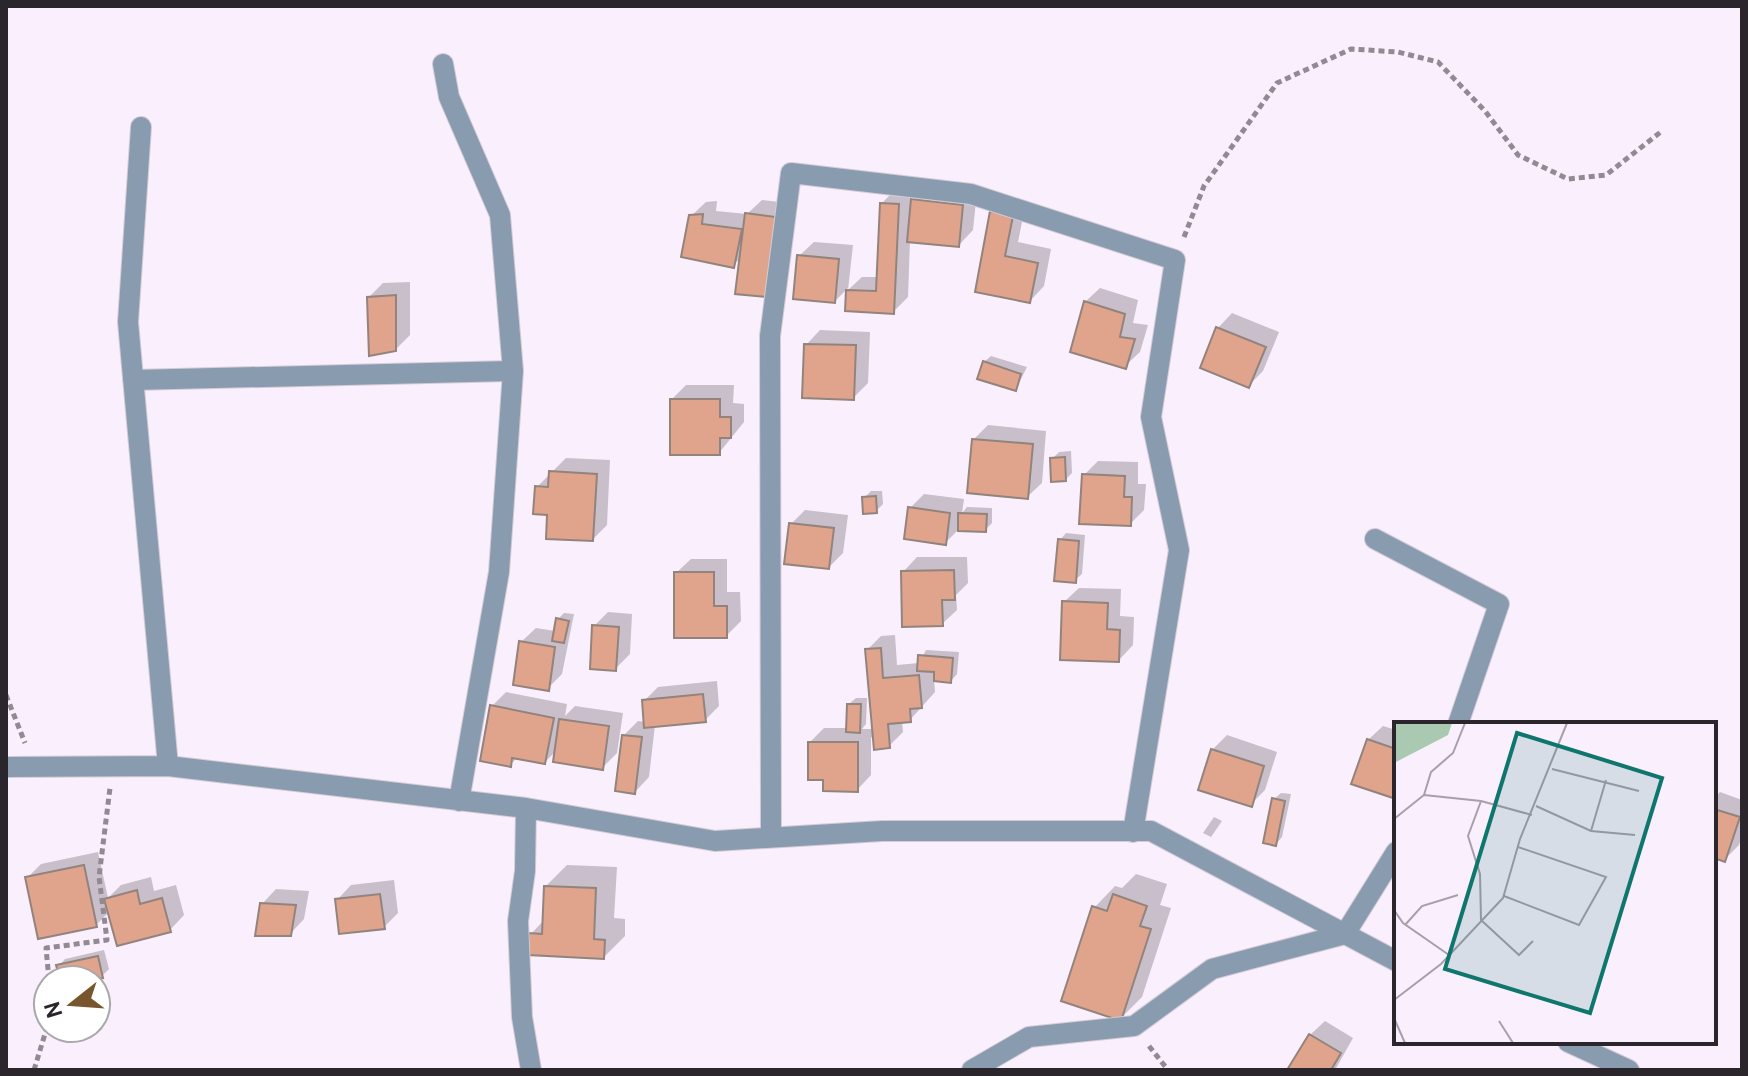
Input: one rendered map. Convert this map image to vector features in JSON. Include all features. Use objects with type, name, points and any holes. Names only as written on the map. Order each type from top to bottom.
[{"type":"street","points":[[443,64],[449,97],[500,215],[513,371],[499,572],[459,801]]},
{"type":"street","points":[[141,127],[128,322],[168,766]]},
{"type":"street","points":[[771,837],[773,416],[770,336],[791,173],[971,194],[1175,260],[1151,417],[1179,550],[1133,832]]},
{"type":"street","points":[[133,380],[513,371]]},
{"type":"street","points":[[1375,539],[1499,604],[1459,722]]},
{"type":"street","points":[[6,767],[168,766],[526,808],[715,841],[882,831],[1151,831],[1394,960]]},
{"type":"street","points":[[526,808],[525,871],[518,921],[522,1017],[531,1070]]},
{"type":"street","points":[[972,1070],[1029,1037],[1134,1026],[1212,969],[1345,934],[1394,855]]},
{"type":"street","points":[[1572,1044],[1629,1070]]},
{"type":"path","points":[[1175,260],[1204,186],[1277,83],[1351,49],[1398,52],[1438,62],[1485,111],[1518,155],[1568,179],[1606,175],[1662,131]]},
{"type":"path","points":[[6,695],[25,742],[29,767]]},
{"type":"path","points":[[48,964],[46,948],[107,940],[99,877],[113,767]]},
{"type":"path","points":[[34,1070],[42,1044]]},
{"type":"building","points":[[911,199],[963,205],[959,247],[907,242]]},
{"type":"building","points":[[880,203],[899,204],[894,314],[845,311],[846,290],[876,291]]},
{"type":"building","points":[[990,211],[1013,216],[1005,256],[1038,263],[1030,303],[975,292]]},
{"type":"building","points":[[745,213],[776,217],[766,297],[735,294]]},
{"type":"building","points":[[703,214],[702,224],[742,229],[734,268],[681,257],[689,215]]},
{"type":"building","points":[[797,255],[839,259],[835,303],[793,299]]},
{"type":"building","points":[[396,295],[396,351],[369,356],[367,297]]},
{"type":"building","points":[[1084,301],[1125,314],[1120,337],[1135,339],[1126,369],[1070,352]]},
{"type":"building","points":[[1216,327],[1266,347],[1249,388],[1200,368]]},
{"type":"building","points":[[804,344],[856,345],[854,400],[802,398]]},
{"type":"building","points":[[983,361],[1021,374],[1016,391],[977,379]]},
{"type":"building","points":[[670,399],[720,399],[720,417],[731,417],[731,438],[720,438],[720,455],[670,455]]},
{"type":"building","points":[[972,439],[1033,444],[1028,499],[967,493]]},
{"type":"building","points":[[1065,457],[1066,481],[1051,482],[1050,458]]},
{"type":"building","points":[[549,471],[597,474],[593,541],[546,539],[547,515],[533,514],[535,486],[548,487]]},
{"type":"building","points":[[1082,474],[1125,476],[1124,497],[1132,497],[1131,526],[1079,524]]},
{"type":"building","points":[[876,496],[877,513],[863,514],[862,497]]},
{"type":"building","points":[[908,507],[950,513],[946,545],[904,539]]},
{"type":"building","points":[[958,513],[987,514],[986,532],[958,531]]},
{"type":"building","points":[[789,523],[834,528],[829,569],[784,564]]},
{"type":"building","points":[[1058,539],[1079,541],[1076,583],[1054,581]]},
{"type":"building","points":[[954,570],[955,600],[942,600],[943,626],[902,627],[901,571]]},
{"type":"building","points":[[674,572],[714,572],[714,606],[727,606],[727,638],[674,638]]},
{"type":"building","points":[[1062,601],[1108,603],[1107,629],[1120,630],[1119,662],[1060,660]]},
{"type":"building","points":[[556,618],[569,621],[564,643],[552,641]]},
{"type":"building","points":[[592,625],[619,627],[616,671],[590,669]]},
{"type":"building","points":[[519,641],[555,647],[549,691],[513,685]]},
{"type":"building","points":[[881,648],[883,678],[919,675],[922,708],[910,709],[911,722],[888,724],[890,748],[874,750],[865,649]]},
{"type":"building","points":[[918,655],[953,658],[951,683],[934,681],[934,672],[917,671]]},
{"type":"building","points":[[703,694],[706,722],[644,728],[642,700]]},
{"type":"building","points":[[847,704],[861,704],[860,733],[846,732]]},
{"type":"building","points":[[490,705],[554,718],[545,764],[512,758],[511,767],[480,761]]},
{"type":"building","points":[[559,719],[609,726],[603,770],[553,762]]},
{"type":"building","points":[[622,735],[642,737],[635,794],[615,791]]},
{"type":"building","points":[[1367,739],[1394,748],[1394,798],[1351,784]]},
{"type":"building","points":[[808,742],[858,742],[858,792],[823,791],[823,780],[808,780]]},
{"type":"building","points":[[1211,749],[1264,766],[1252,807],[1198,790]]},
{"type":"building","points":[[1272,798],[1285,801],[1276,846],[1263,843]]},
{"type":"building","points":[[1716,810],[1740,817],[1725,862],[1716,859]]},
{"type":"building","points":[[84,865],[97,927],[38,939],[25,877]]},
{"type":"building","points":[[544,886],[596,888],[594,939],[605,940],[604,959],[528,955],[529,933],[542,934]]},
{"type":"building","points":[[137,890],[140,904],[162,898],[171,932],[117,946],[104,899]]},
{"type":"building","points":[[380,894],[385,929],[339,934],[335,899]]},
{"type":"building","points":[[1113,894],[1147,906],[1140,926],[1151,929],[1121,1021],[1061,1001],[1092,906],[1107,911]]},
{"type":"building","points":[[260,903],[296,905],[291,936],[255,936]]},
{"type":"building","points":[[98,956],[100,964],[61,964]]},
{"type":"building","points":[[1309,1034],[1341,1053],[1331,1070],[1287,1070]]}]
